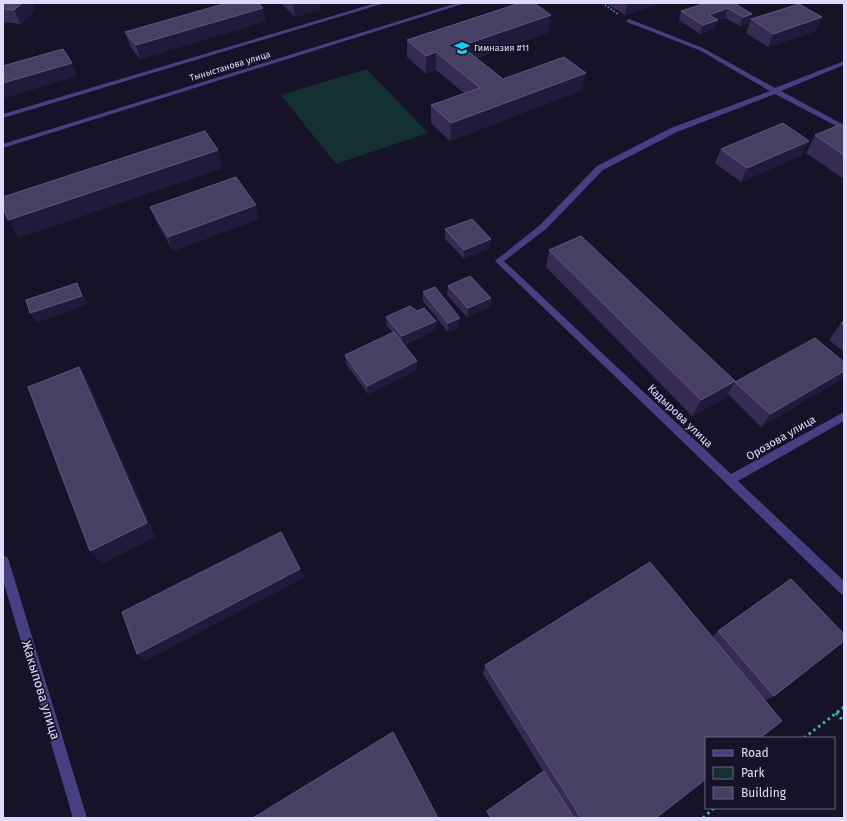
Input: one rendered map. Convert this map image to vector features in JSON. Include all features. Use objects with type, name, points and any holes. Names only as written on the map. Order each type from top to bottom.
[{"type":"street","name":"Тыныстанова улица","points":[[3,116],[382,3]]},
{"type":"street","name":"Тыныстанова улица","points":[[3,146],[463,3]]},
{"type":"street","points":[[629,21],[701,49],[844,128]]},
{"type":"street","points":[[775,91],[844,63]]},
{"type":"street","name":"Кадырова улица","points":[[775,91],[674,130],[600,168],[543,227],[499,261],[844,589]]},
{"type":"street","name":"Орозова улица","points":[[730,480],[844,416]]},
{"type":"street","name":"Жакыпова улица","points":[[3,561],[80,818]]},
{"type":"path","points":[[602,3],[629,21]]},
{"type":"path","points":[[805,737],[844,707]]},
{"type":"path","points":[[836,713],[844,722]]},
{"type":"path","points":[[704,818],[703,817],[713,809]]},
{"type":"green space","points":[[367,69],[428,133],[336,164],[281,95]]},
{"type":"building","points":[[3,3],[22,3],[14,10],[3,9]]},
{"type":"building","points":[[227,3],[258,3],[263,8],[136,45],[125,32]]},
{"type":"building","points":[[520,3],[534,3],[551,15],[461,46],[503,79],[564,57],[586,73],[451,123],[431,105],[480,88],[436,52],[426,56],[407,40]]},
{"type":"building","points":[[706,3],[734,3],[752,14],[743,17],[728,8],[709,15],[718,20],[703,25],[681,11]]},
{"type":"building","points":[[799,4],[822,17],[773,34],[751,19]]},
{"type":"building","points":[[63,49],[72,63],[3,83],[3,66]]},
{"type":"building","points":[[783,123],[809,141],[747,168],[721,149]]},
{"type":"building","points":[[839,125],[844,128],[844,155],[815,135]]},
{"type":"building","points":[[205,131],[218,150],[8,220],[3,208],[3,197]]},
{"type":"building","points":[[236,177],[256,205],[168,237],[150,207]]},
{"type":"building","points":[[472,219],[491,239],[464,250],[445,229]]},
{"type":"building","points":[[581,236],[735,381],[701,400],[549,250]]},
{"type":"building","points":[[470,276],[491,298],[468,308],[448,286]]},
{"type":"building","points":[[77,283],[82,296],[30,313],[26,300]]},
{"type":"building","points":[[435,287],[460,318],[448,323],[423,292]]},
{"type":"building","points":[[410,306],[417,311],[424,308],[436,321],[402,336],[386,317]]},
{"type":"building","points":[[394,332],[417,361],[367,386],[345,355]]},
{"type":"building","points":[[815,338],[844,362],[844,371],[770,414],[735,382]]},
{"type":"building","points":[[79,367],[147,523],[90,551],[28,387]]},
{"type":"building","points":[[281,532],[300,569],[137,654],[122,612]]},
{"type":"building","points":[[650,562],[782,721],[761,737],[705,737],[705,780],[656,818],[581,818],[485,665]]},
{"type":"building","points":[[791,579],[844,634],[844,641],[774,696],[718,631]]},
{"type":"building","points":[[393,732],[438,818],[253,818]]},
{"type":"building","points":[[544,771],[574,818],[491,818],[487,811]]},
{"type":"place","name":"Гимназия #11","points":[[462,48]]}]
